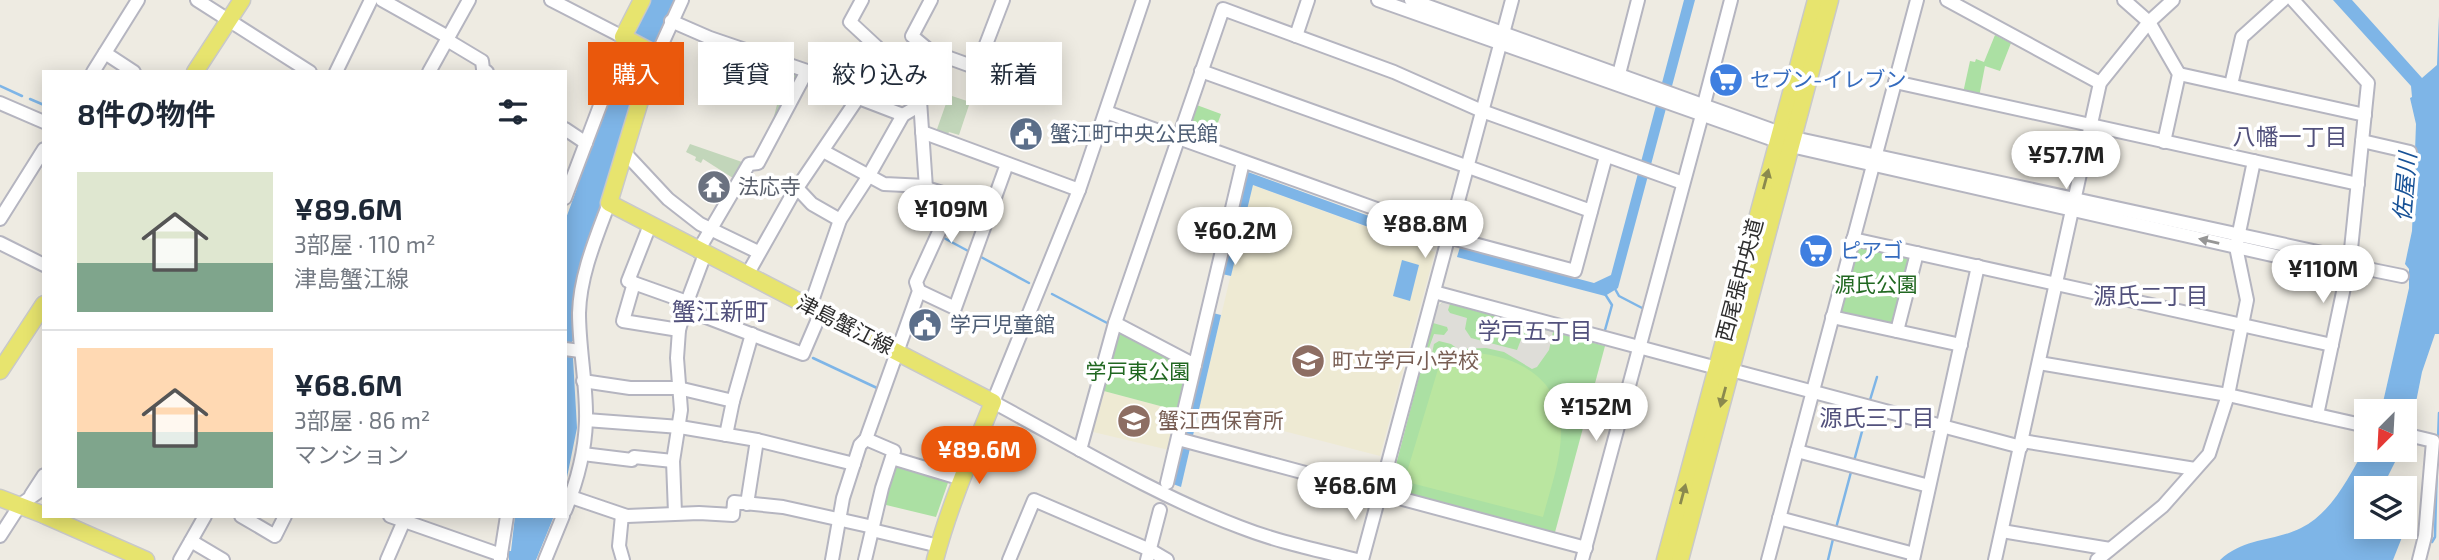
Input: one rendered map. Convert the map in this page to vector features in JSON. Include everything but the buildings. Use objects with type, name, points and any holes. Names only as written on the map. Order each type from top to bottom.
[{"type":"main road","points":[[196,70],[242,0]]},
{"type":"main road","points":[[632,42],[623,37],[642,0]]},
{"type":"main road","name":"西尾張中央道","points":[[1680,560],[1724,369],[1785,139],[1816,0]]},
{"type":"main road","name":"西尾張中央道","points":[[1785,139],[1830,0]]},
{"type":"main road","points":[[609,203],[639,105]]},
{"type":"main road","name":"津島蟹江線","points":[[609,203],[993,402]]},
{"type":"main road","points":[[0,371],[41,313]]},
{"type":"main road","name":"西尾張中央道","points":[[1665,560],[1724,369]]},
{"type":"main road","points":[[937,553],[962,479],[993,402]]},
{"type":"main road","points":[[0,498],[23,503],[42,514]]},
{"type":"main road","points":[[50,518],[146,560]]},
{"type":"street","points":[[94,70],[138,0]]},
{"type":"street","points":[[197,0],[307,70]]},
{"type":"street","points":[[337,70],[372,0]]},
{"type":"street","points":[[382,0],[482,61],[484,70]]},
{"type":"street","points":[[430,70],[468,0]]},
{"type":"street","points":[[661,42],[682,0]]},
{"type":"street","points":[[862,0],[849,22],[871,42]]},
{"type":"street","points":[[919,42],[912,36],[931,0]]},
{"type":"street","points":[[952,59],[977,68],[1003,0]]},
{"type":"street","points":[[1143,0],[1079,190],[993,402],[1181,502],[1240,527],[1297,545],[1360,560],[1512,0]]},
{"type":"street","points":[[1296,36],[1308,0]]},
{"type":"street","points":[[1378,0],[1619,74],[1657,93]]},
{"type":"street","points":[[1411,0],[1448,13],[1501,38],[1785,139],[1874,161],[2402,276]]},
{"type":"street","points":[[1448,13],[1453,0]]},
{"type":"street","points":[[1619,74],[1638,0]]},
{"type":"street","points":[[1184,440],[1380,493],[1584,554],[1731,0]]},
{"type":"street","points":[[1768,560],[1917,0]]},
{"type":"street","points":[[1947,0],[2100,83]]},
{"type":"street","points":[[2124,0],[2149,22],[2179,74],[2164,142]]},
{"type":"street","points":[[1996,560],[2100,83],[2149,22],[2174,0]]},
{"type":"street","points":[[2231,85],[2242,37],[2283,0]]},
{"type":"street","points":[[2293,0],[2368,83],[2348,265],[2317,415]]},
{"type":"street","points":[[559,2],[623,37],[623,45],[567,193]]},
{"type":"street","points":[[1080,450],[1115,323],[1223,9],[1394,72],[1482,111],[1683,183]]},
{"type":"street","points":[[671,21],[709,38],[807,71],[768,149],[758,163],[748,163],[710,230],[686,305],[679,330],[678,388],[681,410],[673,461],[675,513]]},
{"type":"street","points":[[105,53],[131,70]]},
{"type":"street","points":[[1200,71],[1591,211]]},
{"type":"street","points":[[2179,74],[2365,115]]},
{"type":"street","points":[[1895,82],[2358,184]]},
{"type":"street","points":[[0,103],[42,121]]},
{"type":"street","points":[[747,275],[797,188],[853,105]]},
{"type":"street","points":[[880,105],[903,115]]},
{"type":"street","points":[[650,225],[628,281],[803,354],[840,220],[869,177],[903,115],[920,105],[926,186]]},
{"type":"street","points":[[1106,112],[1448,236],[1575,271],[1606,156]]},
{"type":"street","points":[[567,130],[586,143]]},
{"type":"street","points":[[922,132],[1079,190]]},
{"type":"street","points":[[2362,141],[2410,152]]},
{"type":"street","points":[[0,219],[42,152]]},
{"type":"street","points":[[823,152],[869,177],[892,185],[926,186],[954,199],[985,224]]},
{"type":"street","points":[[625,153],[668,199],[710,230],[758,252]]},
{"type":"street","points":[[2096,560],[2162,506],[2209,454],[2228,395],[2247,300],[2237,241],[2254,161]]},
{"type":"street","points":[[1167,483],[1184,440],[1195,365],[1243,162]]},
{"type":"street","points":[[919,290],[955,308],[1007,164]]},
{"type":"street","points":[[797,188],[812,204],[840,220]]},
{"type":"street","points":[[832,560],[860,444],[866,439],[919,290],[916,282],[954,199]]},
{"type":"street","points":[[567,506],[583,454],[586,420],[583,381],[574,350],[582,284],[593,244],[609,203]]},
{"type":"street","points":[[1853,239],[2332,345]]},
{"type":"street","points":[[0,243],[42,264]]},
{"type":"street","points":[[1897,331],[1917,253]]},
{"type":"street","points":[[1779,519],[1914,557],[1978,266]]},
{"type":"street","points":[[634,282],[623,321],[679,330]]},
{"type":"street","points":[[1434,292],[1943,426],[2021,444],[2195,469]]},
{"type":"street","points":[[1832,317],[1961,345]]},
{"type":"street","points":[[1115,323],[1195,365]]},
{"type":"street","points":[[726,435],[752,334]]},
{"type":"street","points":[[2039,363],[2228,395],[2354,423]]},
{"type":"street","points":[[583,381],[630,388],[678,388],[733,401]]},
{"type":"street","points":[[586,420],[680,427],[757,440],[854,464]]},
{"type":"street","points":[[2417,437],[2433,441],[2425,536],[2419,560]]},
{"type":"street","points":[[865,560],[894,451],[866,439]]},
{"type":"street","points":[[747,504],[757,440]]},
{"type":"street","points":[[1797,452],[1929,486]]},
{"type":"street","points":[[583,454],[605,458],[632,460],[634,457],[673,461]]},
{"type":"street","points":[[892,458],[962,479]]},
{"type":"street","points":[[0,536],[42,478]]},
{"type":"street","points":[[23,503],[42,489]]},
{"type":"street","points":[[571,497],[622,515],[733,515],[734,502],[783,507],[840,519],[937,553]]},
{"type":"street","points":[[1009,560],[1034,500],[1157,556],[1160,510]]},
{"type":"street","points":[[622,515],[620,546],[623,560]]},
{"type":"street","points":[[180,560],[204,518]]},
{"type":"street","points":[[245,518],[275,537],[284,518]]},
{"type":"street","points":[[387,560],[401,519],[501,558],[507,518]]},
{"type":"street","points":[[545,560],[562,518]]},
{"type":"street","points":[[2002,531],[2110,549]]},
{"type":"street","points":[[191,541],[223,560]]},
{"type":"shaded area","name":"町立学戸小学校","points":[[1252,185],[1435,252],[1380,456],[1199,409]]},
{"type":"shaded area","points":[[1443,302],[1450,304],[1450,313],[1467,318],[1465,329],[1471,338],[1517,350],[1522,337],[1541,343],[1545,330],[1553,332],[1549,350],[1537,367],[1532,369],[1504,352],[1486,348],[1458,349],[1439,341],[1434,344],[1432,353],[1436,359],[1441,359],[1439,364],[1429,362],[1426,356],[1434,334],[1444,335],[1448,330],[1447,327],[1433,323],[1437,307]]},
{"type":"shaded area","name":"蟹江西保育所","points":[[1100,390],[1179,411],[1169,450],[1089,431]]},
{"type":"green space","points":[[1995,35],[2011,43],[2000,71],[1985,66],[1979,97],[1963,93],[1970,61],[1975,62],[1976,59],[1984,62]]},
{"type":"green space","points":[[794,70],[803,73],[794,91]]},
{"type":"green space","points":[[952,96],[966,101],[966,105],[969,105],[959,135],[949,132],[947,136],[936,132],[945,105],[952,105]]},
{"type":"green space","points":[[1194,104],[1221,114],[1211,142],[1187,133],[1185,129]]},
{"type":"green space","points":[[777,105],[787,105],[778,122],[773,120]]},
{"type":"green space","points":[[690,144],[745,163],[736,180],[703,159],[701,163],[695,160],[696,157],[686,152]]},
{"type":"green space","name":"源氏公園","points":[[1861,244],[1910,255],[1896,324],[1892,326],[1842,315],[1839,311],[1856,247]]},
{"type":"green space","points":[[1443,302],[1605,346],[1554,536],[1394,493],[1390,488],[1437,307]]},
{"type":"green space","name":"学戸東公園","points":[[1117,331],[1189,369],[1179,411],[1100,390]]},
{"type":"green space","points":[[1465,352],[1501,357],[1517,363],[1544,383],[1553,396],[1559,413],[1561,443],[1543,517],[1411,483],[1407,472],[1442,356]]},
{"type":"green space","points":[[896,461],[950,477],[936,517],[882,504]]},
{"type":"water","points":[[649,0],[679,0],[663,42],[628,42]]},
{"type":"water","points":[[1684,0],[1695,0],[1618,288],[1605,296],[1457,257],[1460,247],[1594,283],[1611,275]]},
{"type":"water","points":[[2333,0],[2352,0],[2422,78],[2437,65],[2439,16],[2439,334],[2435,334],[2422,372],[2417,399],[2384,399],[2409,288],[2409,269],[2405,264],[2412,231],[2416,124],[2410,98],[2411,86]]},
{"type":"water","points":[[604,105],[638,105],[618,158],[575,341],[572,341],[577,428],[567,477],[567,216],[577,188],[575,185]]},
{"type":"water","points":[[1248,172],[1432,239],[1429,249],[1253,185],[1231,276],[1222,274]]},
{"type":"water","points":[[1402,260],[1419,265],[1410,301],[1393,296]]},
{"type":"water","points":[[1213,313],[1221,315],[1181,487],[1173,484]]},
{"type":"water","points":[[2357,462],[2395,462],[2388,476],[2354,476],[2354,539],[2401,539],[2393,560],[2220,560],[2249,543],[2301,528],[2322,513]]},
{"type":"water","points":[[515,518],[553,518],[536,560],[509,560]]},
{"type":"waterway","points":[[0,86],[22,96]]},
{"type":"waterway","points":[[30,99],[42,104]]},
{"type":"waterway","points":[[944,238],[970,252]]},
{"type":"waterway","points":[[981,257],[1029,283]]},
{"type":"waterway","points":[[1614,287],[1619,296],[1644,309]]},
{"type":"waterway","points":[[1052,294],[1109,324]]},
{"type":"waterway","points":[[1605,294],[1612,305],[1605,330]]},
{"type":"waterway","points":[[813,358],[877,388]]},
{"type":"waterway","points":[[1870,400],[1877,377]]},
{"type":"waterway","points":[[1854,461],[1867,413]]},
{"type":"waterway","points":[[2438,439],[2439,413]]},
{"type":"waterway","points":[[2432,542],[2435,537],[2437,459]]},
{"type":"waterway","points":[[1836,528],[1851,472]]},
{"type":"waterway","points":[[1828,560],[1833,539]]},
{"type":"place","name":"セブン-イレブン","points":[[1726,80]]},
{"type":"place","name":"蟹江町中央公民館","points":[[1026,134]]},
{"type":"place","name":"法応寺","points":[[714,187]]},
{"type":"place","name":"ピアゴ","points":[[1816,251]]},
{"type":"place","name":"学戸児童館","points":[[925,325]]},
{"type":"place","name":"町立学戸小学校","points":[[1308,361]]},
{"type":"place","name":"蟹江西保育所","points":[[1134,421]]},
{"type":"district","name":"八幡一丁目","points":[[2290,137]]},
{"type":"district","name":"源氏二丁目","points":[[2151,296]]},
{"type":"district","name":"蟹江新町","points":[[720,312]]},
{"type":"district","name":"学戸五丁目","points":[[1535,331]]},
{"type":"district","name":"源氏三丁目","points":[[1877,418]]},
{"type":"water label","name":"佐屋川","points":[[2405,187]]}]
